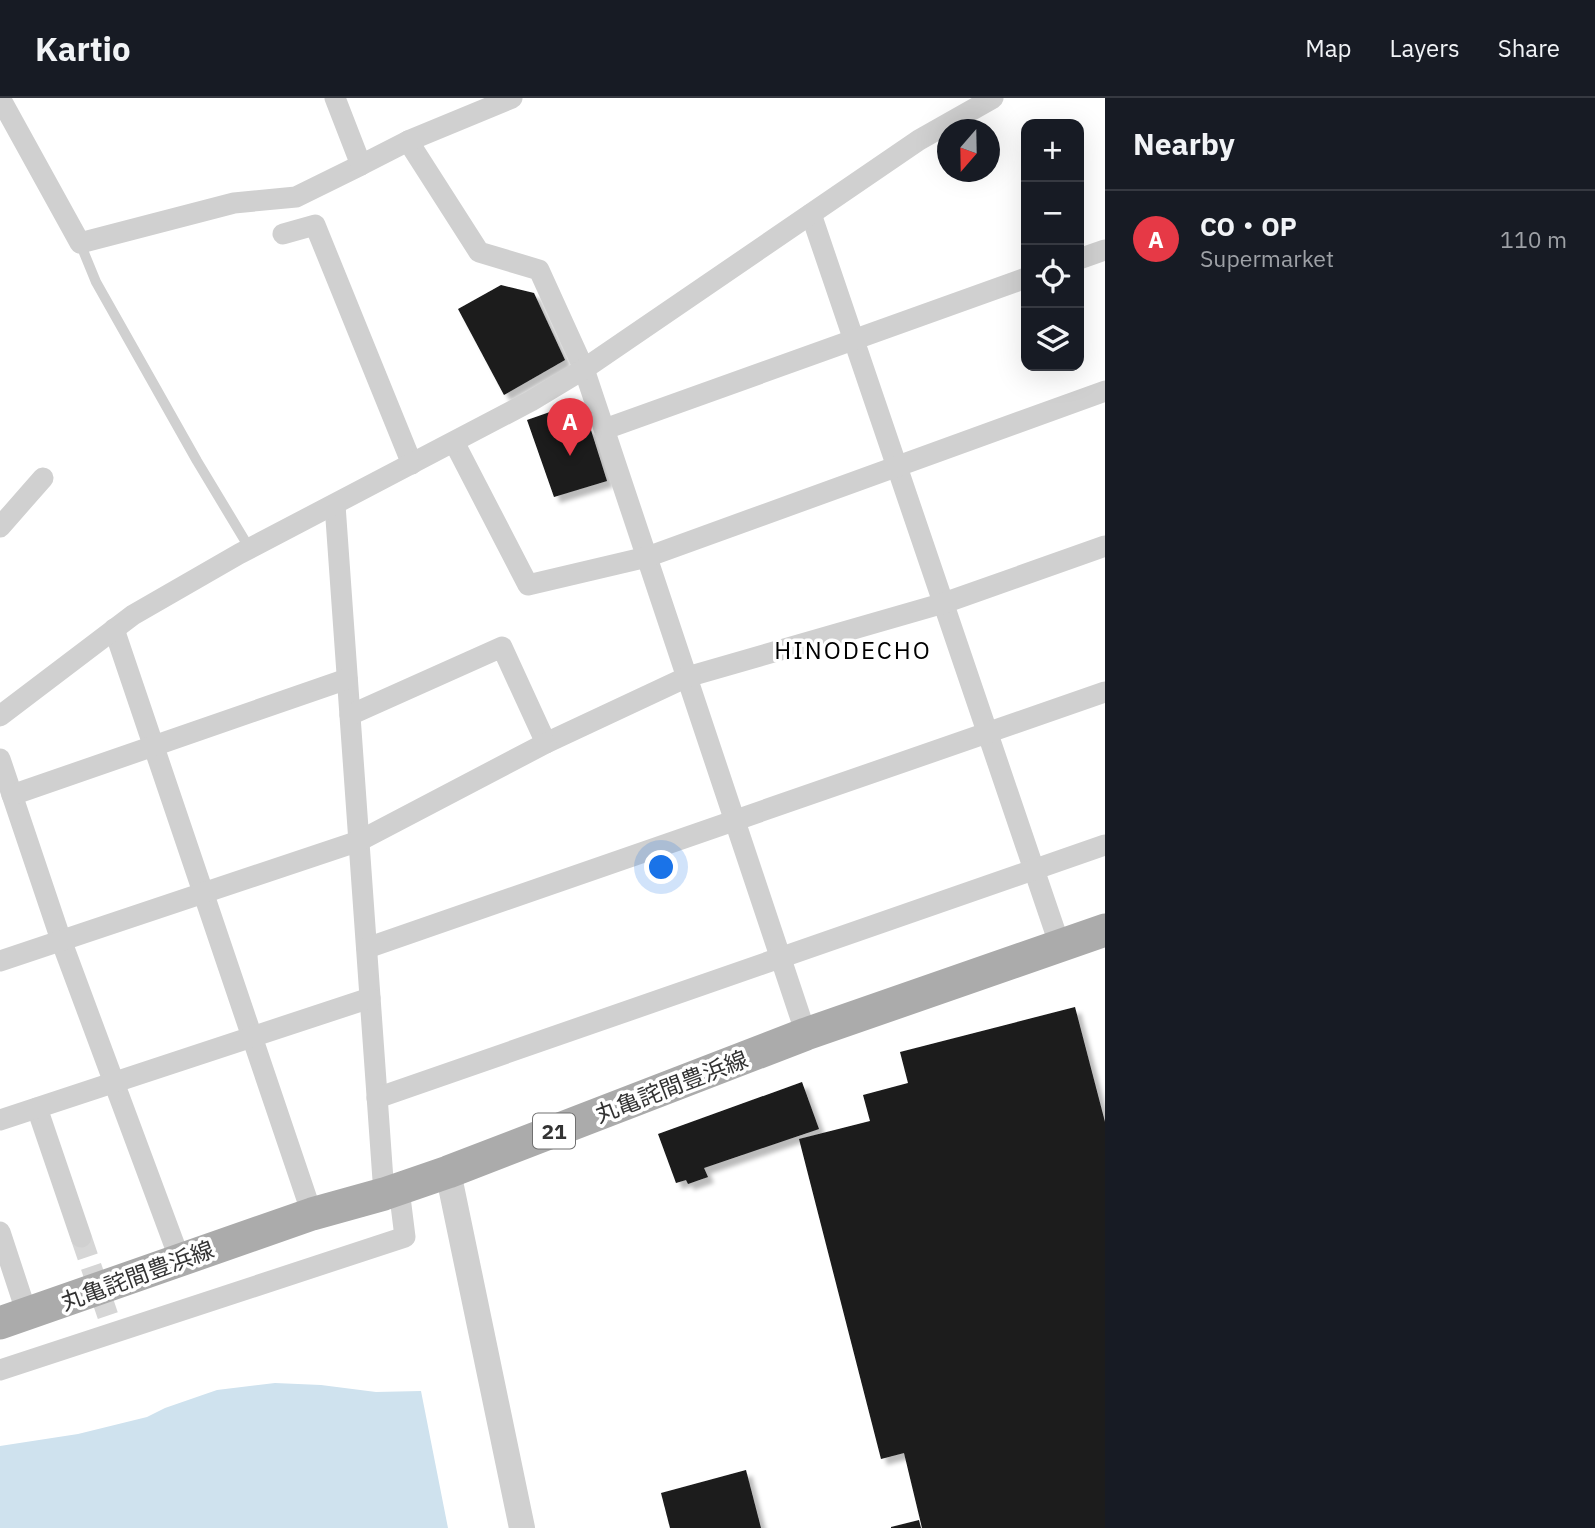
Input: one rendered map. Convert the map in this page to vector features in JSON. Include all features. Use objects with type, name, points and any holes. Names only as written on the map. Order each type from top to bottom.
[{"type":"main road","name":"丸亀詫間豊浜線","points":[[13,1319],[312,1213],[448,1172],[806,1034],[1105,930]]},
{"type":"street","points":[[0,98],[80,243],[234,204],[296,197],[408,141],[512,98]]},
{"type":"street","points":[[335,98],[361,164]]},
{"type":"street","points":[[0,716],[133,615],[250,548],[454,442],[584,369],[919,140],[993,98]]},
{"type":"street","points":[[408,141],[479,252],[539,270],[584,369],[806,1034]]},
{"type":"street","points":[[811,214],[1060,946]]},
{"type":"street","points":[[283,234],[315,225],[412,464]]},
{"type":"street","points":[[1084,257],[1105,250]]},
{"type":"street","points":[[605,429],[1021,280]]},
{"type":"street","points":[[454,442],[528,585],[647,557],[1105,391]]},
{"type":"street","points":[[0,527],[43,478]]},
{"type":"street","points":[[0,1370],[111,1327],[405,1237],[392,1191],[377,1098],[335,505]]},
{"type":"street","points":[[0,961],[359,841],[546,743],[687,677],[944,603],[1105,546]]},
{"type":"street","points":[[114,629],[312,1213]]},
{"type":"street","points":[[350,715],[502,647],[546,743]]},
{"type":"street","points":[[12,796],[347,679]]},
{"type":"street","points":[[367,948],[1105,692]]},
{"type":"street","points":[[0,759],[61,940],[180,1259]]},
{"type":"street","points":[[377,1098],[1105,845]]},
{"type":"street","points":[[0,1120],[370,998]]},
{"type":"street","points":[[37,1108],[81,1237]]},
{"type":"street","points":[[448,1172],[451,1198],[522,1528]]},
{"type":"street","points":[[0,1233],[13,1319]]},
{"type":"lane","points":[[80,243],[96,282],[197,461],[250,548]]},
{"type":"water","points":[[275,1383],[376,1392],[421,1391],[448,1528],[0,1528],[0,1446],[78,1434],[147,1417],[217,1390]]},
{"type":"building","points":[[501,285],[534,293],[565,360],[504,395],[458,309]]},
{"type":"building","points":[[567,406],[575,432],[590,427],[607,481],[554,497],[527,420]]},
{"type":"building","points":[[1075,1007],[1105,1122],[1105,1528],[922,1528],[904,1453],[881,1459],[799,1139],[870,1121],[863,1095],[908,1083],[900,1052]]},
{"type":"building","points":[[802,1082],[819,1129],[704,1168],[708,1177],[688,1184],[686,1180],[676,1183],[658,1134]]},
{"type":"building","points":[[746,1470],[761,1528],[670,1528],[661,1493]]},
{"type":"building","points":[[919,1520],[921,1528],[891,1528],[891,1527]]},
{"type":"tunnel","points":[[81,1237],[110,1322]]},
{"type":"place","name":"CO・OP","points":[[570,456]]},
{"type":"district","name":"HINODECHO","points":[[853,650]]}]
